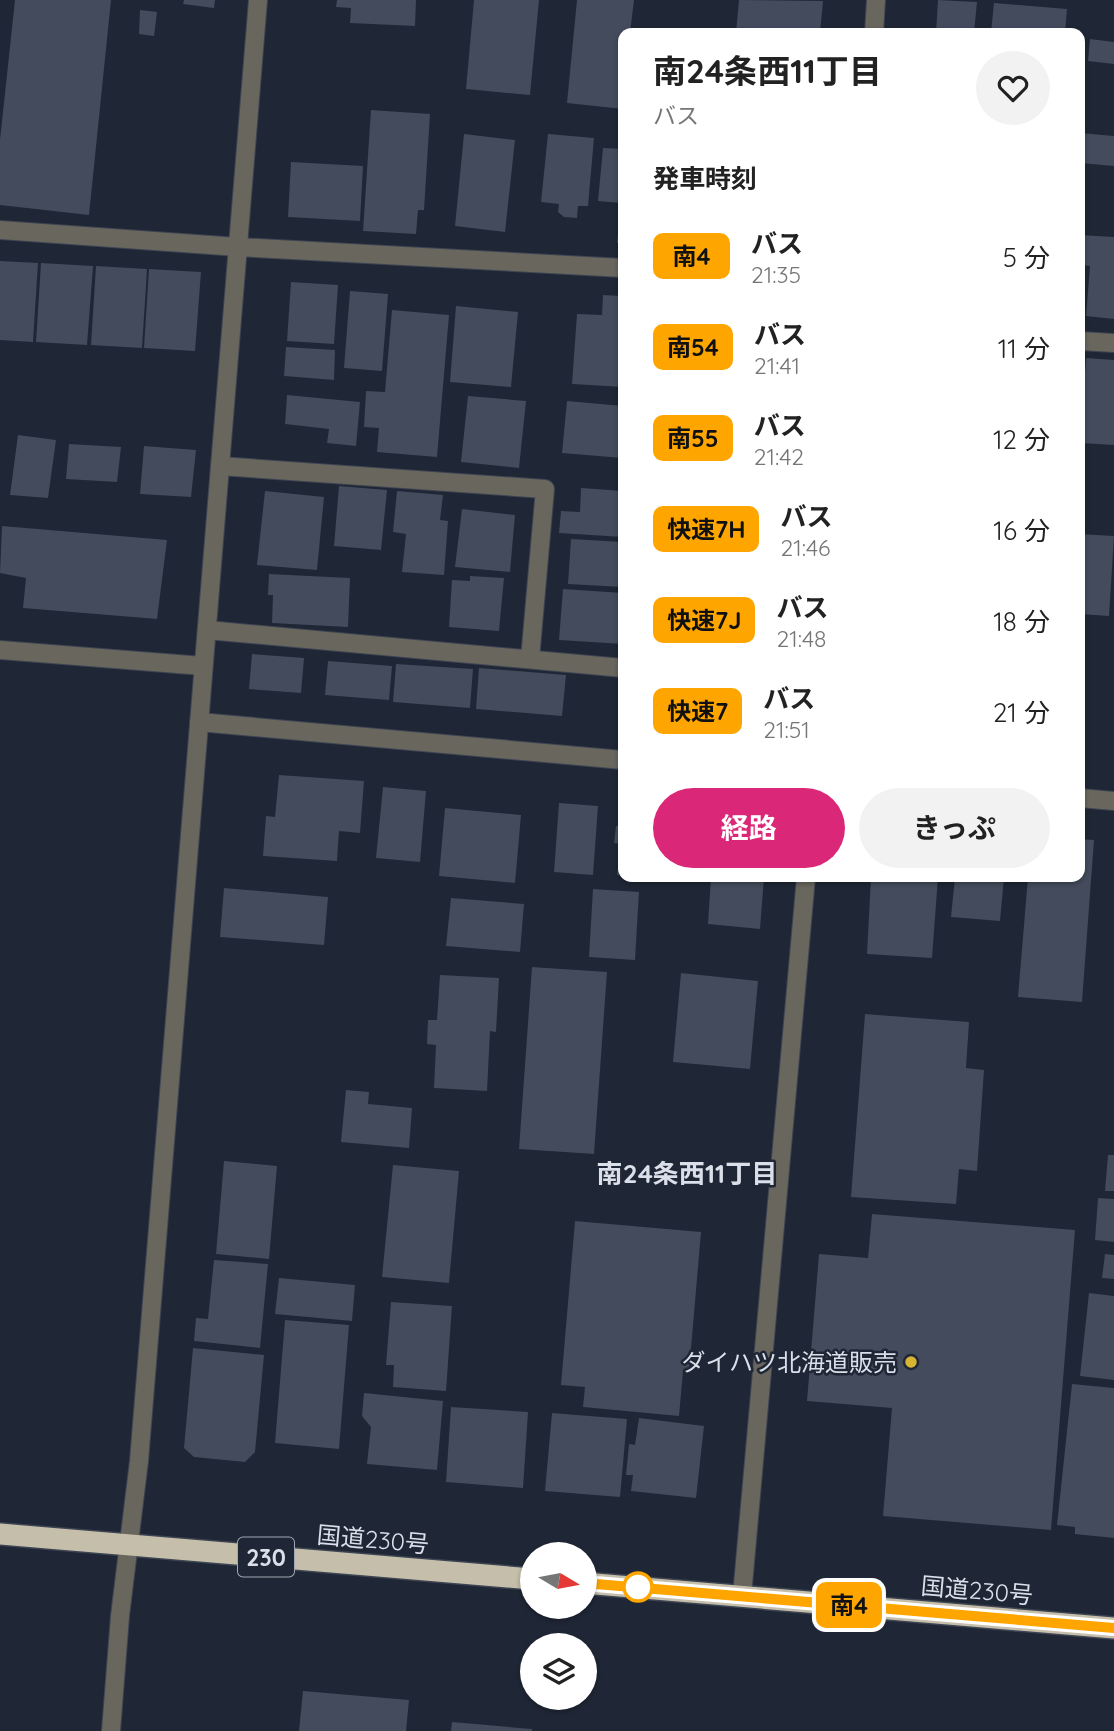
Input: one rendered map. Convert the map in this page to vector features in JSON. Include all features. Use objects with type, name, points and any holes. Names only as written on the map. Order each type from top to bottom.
[{"type":"highway","name":"国道230号","points":[[0,1534],[520,1578]]},
{"type":"highway","name":"国道230号","points":[[597,1584],[1114,1628]]},
{"type":"street","points":[[111,1731],[120,1616],[139,1461],[258,0]]},
{"type":"street","points":[[873,28],[876,0]]},
{"type":"street","points":[[0,230],[238,247],[618,268]]},
{"type":"street","points":[[1085,341],[1114,343]]},
{"type":"street","points":[[220,466],[545,489],[530,659]]},
{"type":"street","points":[[207,630],[618,668]]},
{"type":"street","points":[[0,650],[203,666]]},
{"type":"street","points":[[199,722],[618,760]]},
{"type":"street","points":[[1085,798],[1114,801]]},
{"type":"street","points":[[742,1596],[806,882]]},
{"type":"building","points":[[15,0],[111,0],[89,215],[0,205],[0,140]]},
{"type":"building","points":[[184,0],[215,0],[214,8],[183,4]]},
{"type":"building","points":[[337,0],[416,0],[415,26],[350,23],[351,8],[336,7]]},
{"type":"building","points":[[474,0],[539,0],[530,95],[466,89]]},
{"type":"building","points":[[577,0],[634,0],[631,28],[618,28],[618,108],[567,103]]},
{"type":"building","points":[[739,0],[823,1],[820,28],[736,28]]},
{"type":"building","points":[[938,0],[977,2],[974,28],[936,28]]},
{"type":"building","points":[[994,3],[1067,9],[1065,28],[992,28]]},
{"type":"building","points":[[140,10],[157,12],[154,36],[139,34]]},
{"type":"building","points":[[1090,39],[1114,42],[1114,64],[1088,61]]},
{"type":"building","points":[[371,110],[430,114],[424,210],[418,210],[416,234],[363,231]]},
{"type":"building","points":[[1085,133],[1114,136],[1114,166],[1085,163]]},
{"type":"building","points":[[464,134],[515,140],[505,232],[455,226]]},
{"type":"building","points":[[548,134],[594,138],[588,206],[578,206],[577,218],[564,217],[558,212],[559,204],[541,202]]},
{"type":"building","points":[[603,148],[618,149],[618,203],[598,201]]},
{"type":"building","points":[[291,162],[363,166],[360,221],[288,217]]},
{"type":"building","points":[[1085,235],[1114,237],[1114,319],[1086,316],[1090,266],[1085,266]]},
{"type":"building","points":[[0,261],[38,263],[33,342],[0,340]]},
{"type":"building","points":[[41,263],[93,266],[87,345],[36,342]]},
{"type":"building","points":[[96,266],[147,269],[142,348],[91,345]]},
{"type":"building","points":[[149,269],[201,272],[195,351],[144,348]]},
{"type":"building","points":[[291,282],[338,285],[334,344],[287,341]]},
{"type":"building","points":[[350,291],[388,294],[382,371],[344,368]]},
{"type":"building","points":[[603,295],[618,296],[618,387],[572,384],[577,314],[602,315]]},
{"type":"building","points":[[456,306],[518,312],[511,387],[450,382]]},
{"type":"building","points":[[392,310],[449,315],[437,457],[377,452],[379,428],[364,427],[366,391],[385,392]]},
{"type":"building","points":[[286,347],[335,350],[334,380],[284,376]]},
{"type":"building","points":[[1086,358],[1114,360],[1114,445],[1085,443]]},
{"type":"building","points":[[287,395],[360,402],[356,446],[327,443],[329,429],[285,424]]},
{"type":"building","points":[[468,396],[526,401],[519,468],[461,462]]},
{"type":"building","points":[[567,401],[618,406],[618,458],[562,453]]},
{"type":"building","points":[[18,435],[56,440],[48,498],[10,495]]},
{"type":"building","points":[[69,444],[121,447],[117,482],[66,479]]},
{"type":"building","points":[[144,446],[196,450],[191,497],[140,494]]},
{"type":"building","points":[[339,486],[387,490],[381,550],[334,546]]},
{"type":"building","points":[[581,488],[618,491],[618,537],[559,533],[561,511],[580,512]]},
{"type":"building","points":[[265,491],[324,497],[317,570],[257,565]]},
{"type":"building","points":[[397,491],[443,495],[440,520],[448,521],[444,575],[402,572],[406,534],[393,532]]},
{"type":"building","points":[[462,509],[515,515],[510,572],[455,567]]},
{"type":"building","points":[[2,526],[167,540],[157,619],[23,608],[26,578],[0,573]]},
{"type":"building","points":[[1085,534],[1114,536],[1109,616],[1085,614]]},
{"type":"building","points":[[571,539],[618,542],[618,587],[568,584]]},
{"type":"building","points":[[269,574],[350,578],[348,627],[272,623],[273,595],[268,595]]},
{"type":"building","points":[[470,576],[504,578],[499,631],[449,627],[452,580],[470,581]]},
{"type":"building","points":[[563,589],[618,593],[618,644],[559,640]]},
{"type":"building","points":[[252,654],[304,658],[301,693],[249,689]]},
{"type":"building","points":[[328,661],[392,666],[389,700],[325,695]]},
{"type":"building","points":[[396,664],[473,669],[470,708],[393,702]]},
{"type":"building","points":[[479,668],[566,675],[562,716],[476,709]]},
{"type":"building","points":[[279,775],[364,781],[360,833],[339,831],[337,861],[263,856],[266,816],[275,817]]},
{"type":"building","points":[[383,787],[426,791],[420,862],[376,858]]},
{"type":"building","points":[[559,803],[598,806],[593,875],[554,872]]},
{"type":"building","points":[[445,808],[521,815],[515,883],[439,876]]},
{"type":"building","points":[[616,826],[618,826],[618,844],[614,843]]},
{"type":"building","points":[[1085,839],[1094,840],[1082,1002],[1018,997],[1028,882],[1085,882]]},
{"type":"building","points":[[711,882],[764,882],[760,929],[708,924]]},
{"type":"building","points":[[871,882],[938,882],[932,958],[867,954]]},
{"type":"building","points":[[954,882],[1004,882],[1000,921],[951,917]]},
{"type":"building","points":[[224,888],[328,897],[324,945],[220,937]]},
{"type":"building","points":[[593,889],[639,892],[635,960],[589,957]]},
{"type":"building","points":[[451,898],[524,904],[520,952],[446,946]]},
{"type":"building","points":[[532,967],[607,972],[594,1154],[519,1149]]},
{"type":"building","points":[[681,973],[758,981],[750,1069],[673,1062]]},
{"type":"building","points":[[440,975],[499,978],[496,1032],[490,1031],[487,1091],[434,1088],[436,1045],[427,1044],[428,1020],[437,1020]]},
{"type":"building","points":[[865,1014],[969,1022],[966,1068],[984,1070],[977,1171],[959,1169],[956,1204],[851,1197]]},
{"type":"building","points":[[346,1090],[369,1092],[368,1104],[412,1108],[409,1148],[341,1142]]},
{"type":"building","points":[[1108,1155],[1114,1155],[1114,1191],[1105,1191]]},
{"type":"building","points":[[224,1161],[277,1166],[269,1259],[216,1254]]},
{"type":"building","points":[[393,1165],[459,1171],[449,1283],[382,1277]]},
{"type":"building","points":[[1098,1198],[1114,1199],[1114,1242],[1095,1240]]},
{"type":"building","points":[[872,1214],[1075,1230],[1051,1530],[883,1516],[892,1408],[807,1401],[819,1254],[868,1258]]},
{"type":"building","points":[[575,1221],[701,1232],[689,1372],[683,1371],[679,1416],[583,1407],[585,1387],[561,1385]]},
{"type":"building","points":[[1105,1254],[1114,1255],[1114,1279],[1102,1278]]},
{"type":"building","points":[[214,1260],[268,1264],[260,1348],[194,1341],[196,1318],[208,1319]]},
{"type":"building","points":[[279,1278],[355,1285],[352,1321],[275,1314]]},
{"type":"building","points":[[1089,1293],[1114,1296],[1114,1380],[1080,1376]]},
{"type":"building","points":[[391,1302],[452,1306],[446,1391],[393,1387],[394,1365],[386,1365]]},
{"type":"building","points":[[285,1320],[349,1325],[339,1449],[275,1443]]},
{"type":"building","points":[[193,1348],[264,1355],[255,1452],[245,1462],[194,1457],[184,1448]]},
{"type":"building","points":[[1072,1384],[1114,1388],[1114,1538],[1075,1534],[1075,1527],[1057,1525]]},
{"type":"building","points":[[364,1393],[443,1401],[437,1470],[367,1464],[371,1427],[362,1416]]},
{"type":"building","points":[[451,1407],[528,1412],[523,1488],[446,1482]]},
{"type":"building","points":[[552,1413],[627,1419],[620,1497],[545,1491]]},
{"type":"building","points":[[639,1418],[704,1426],[696,1498],[631,1491],[633,1475],[626,1475],[629,1444],[635,1445]]},
{"type":"building","points":[[303,1691],[409,1700],[406,1731],[299,1731]]},
{"type":"building","points":[[452,1722],[532,1729],[532,1731],[451,1731]]},
{"type":"bus line","name":"南4","points":[[597,1584],[1114,1628]]},
{"type":"place","name":"ダイハツ北海道販売","points":[[911,1362]]},
{"type":"district","name":"南24条西11丁目","points":[[687,1173]]}]
